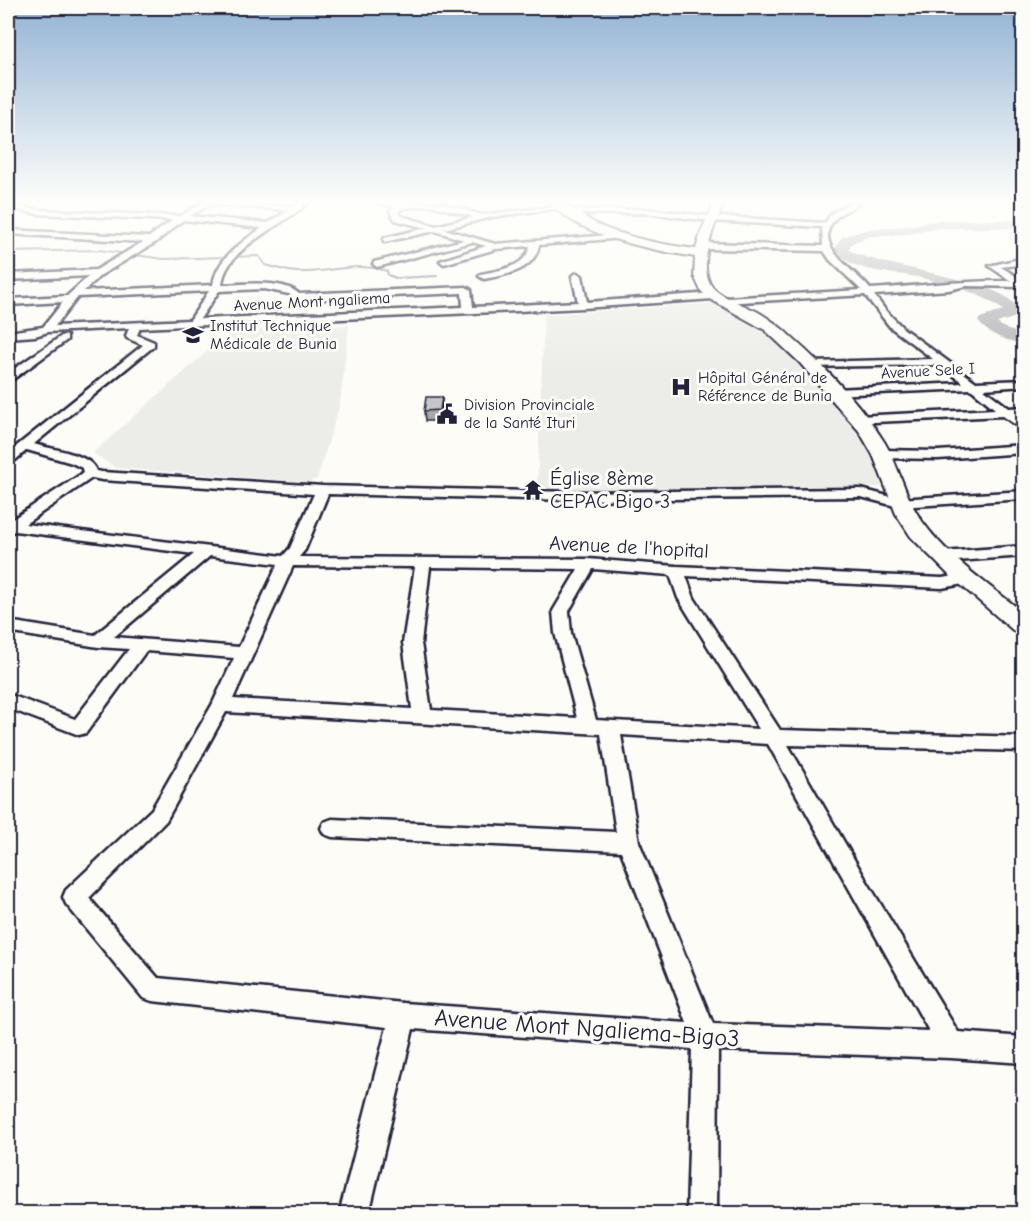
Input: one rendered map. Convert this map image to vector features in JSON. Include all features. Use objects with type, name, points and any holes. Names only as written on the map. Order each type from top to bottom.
[{"type":"street","points":[[47,329],[73,297],[98,273],[121,260]]},
{"type":"street","points":[[218,287],[216,281],[219,273],[229,260]]},
{"type":"street","points":[[377,264],[389,260]]},
{"type":"street","points":[[484,276],[515,270],[525,260]]},
{"type":"street","points":[[702,260],[704,286],[719,298],[760,318],[780,333],[858,420],[882,454],[899,502],[918,531],[943,557],[1022,623]]},
{"type":"street","points":[[835,260],[856,277],[887,319],[909,339],[974,385],[1023,427]]},
{"type":"street","points":[[1023,261],[993,266],[1023,284]]},
{"type":"street","points":[[8,277],[98,273]]},
{"type":"street","points":[[577,276],[584,305]]},
{"type":"street","name":"Avenue Mont ngaliema","points":[[35,333],[47,329],[866,293],[957,285],[1023,284]]},
{"type":"street","points":[[8,302],[218,287],[264,286],[292,292],[297,297],[466,290],[468,310]]},
{"type":"street","points":[[193,322],[218,287]]},
{"type":"street","points":[[131,336],[136,325]]},
{"type":"street","points":[[8,335],[35,333],[63,338],[131,336],[150,344],[8,459]]},
{"type":"street","points":[[8,378],[63,338]]},
{"type":"street","points":[[810,365],[944,362]]},
{"type":"street","name":"Avenue Sele I","points":[[835,393],[1023,382]]},
{"type":"street","points":[[858,420],[1023,411]]},
{"type":"street","points":[[25,446],[77,460],[87,466],[90,474]]},
{"type":"street","points":[[882,454],[939,455],[1023,449]]},
{"type":"street","points":[[9,527],[90,474],[323,490],[573,496],[861,493],[899,502],[1023,495]]},
{"type":"street","points":[[323,490],[297,550],[287,561],[221,705],[774,737],[1023,744]]},
{"type":"street","name":"Avenue de l'hopital","points":[[9,527],[287,561],[588,564],[676,571],[942,583],[968,579]]},
{"type":"street","points":[[943,557],[1023,551]]},
{"type":"street","points":[[98,640],[206,552]]},
{"type":"street","points":[[422,716],[412,643],[423,562]]},
{"type":"street","points":[[588,564],[561,611],[563,633],[599,727],[628,842],[705,1037],[702,1214]]},
{"type":"street","points":[[676,571],[686,598],[774,737],[858,887],[951,1045]]},
{"type":"street","points":[[8,626],[98,640],[244,653]]},
{"type":"street","points":[[8,701],[79,728],[142,644]]},
{"type":"street","name":"Avenue Mont Ngaliema-Bigo3","points":[[221,705],[159,815],[74,897],[152,989],[403,1016],[705,1037],[951,1045],[1023,1050]]},
{"type":"street","points":[[332,828],[628,842]]},
{"type":"street","points":[[354,1214],[403,1016]]},
{"type":"shaded area","name":"Hôpital Général de Référence de Bunia","points":[[713,303],[756,320],[795,356],[847,419],[871,454],[882,487],[537,491],[544,315]]},
{"type":"shaded area","points":[[349,325],[340,403],[317,479],[307,482],[116,468],[93,453],[229,332]]},
{"type":"building","points":[[426,397],[442,397],[440,410],[424,411]]},
{"type":"waterway","points":[[262,260],[265,265],[294,272],[364,267],[387,271],[388,275],[396,278],[437,276]]},
{"type":"waterway","points":[[857,260],[944,279],[988,294],[1011,309],[1011,314],[986,321],[998,331],[1024,339]]},
{"type":"place","name":"Institut Technique Médicale de Bunia","points":[[193,335]]},
{"type":"place","name":"Hôpital Général de Référence de Bunia","points":[[681,387]]},
{"type":"place","name":"Division Provinciale de la Santé Ituri","points":[[447,414]]},
{"type":"place","name":"Église 8ème CEPAC Bigo 3","points":[[533,490]]}]
